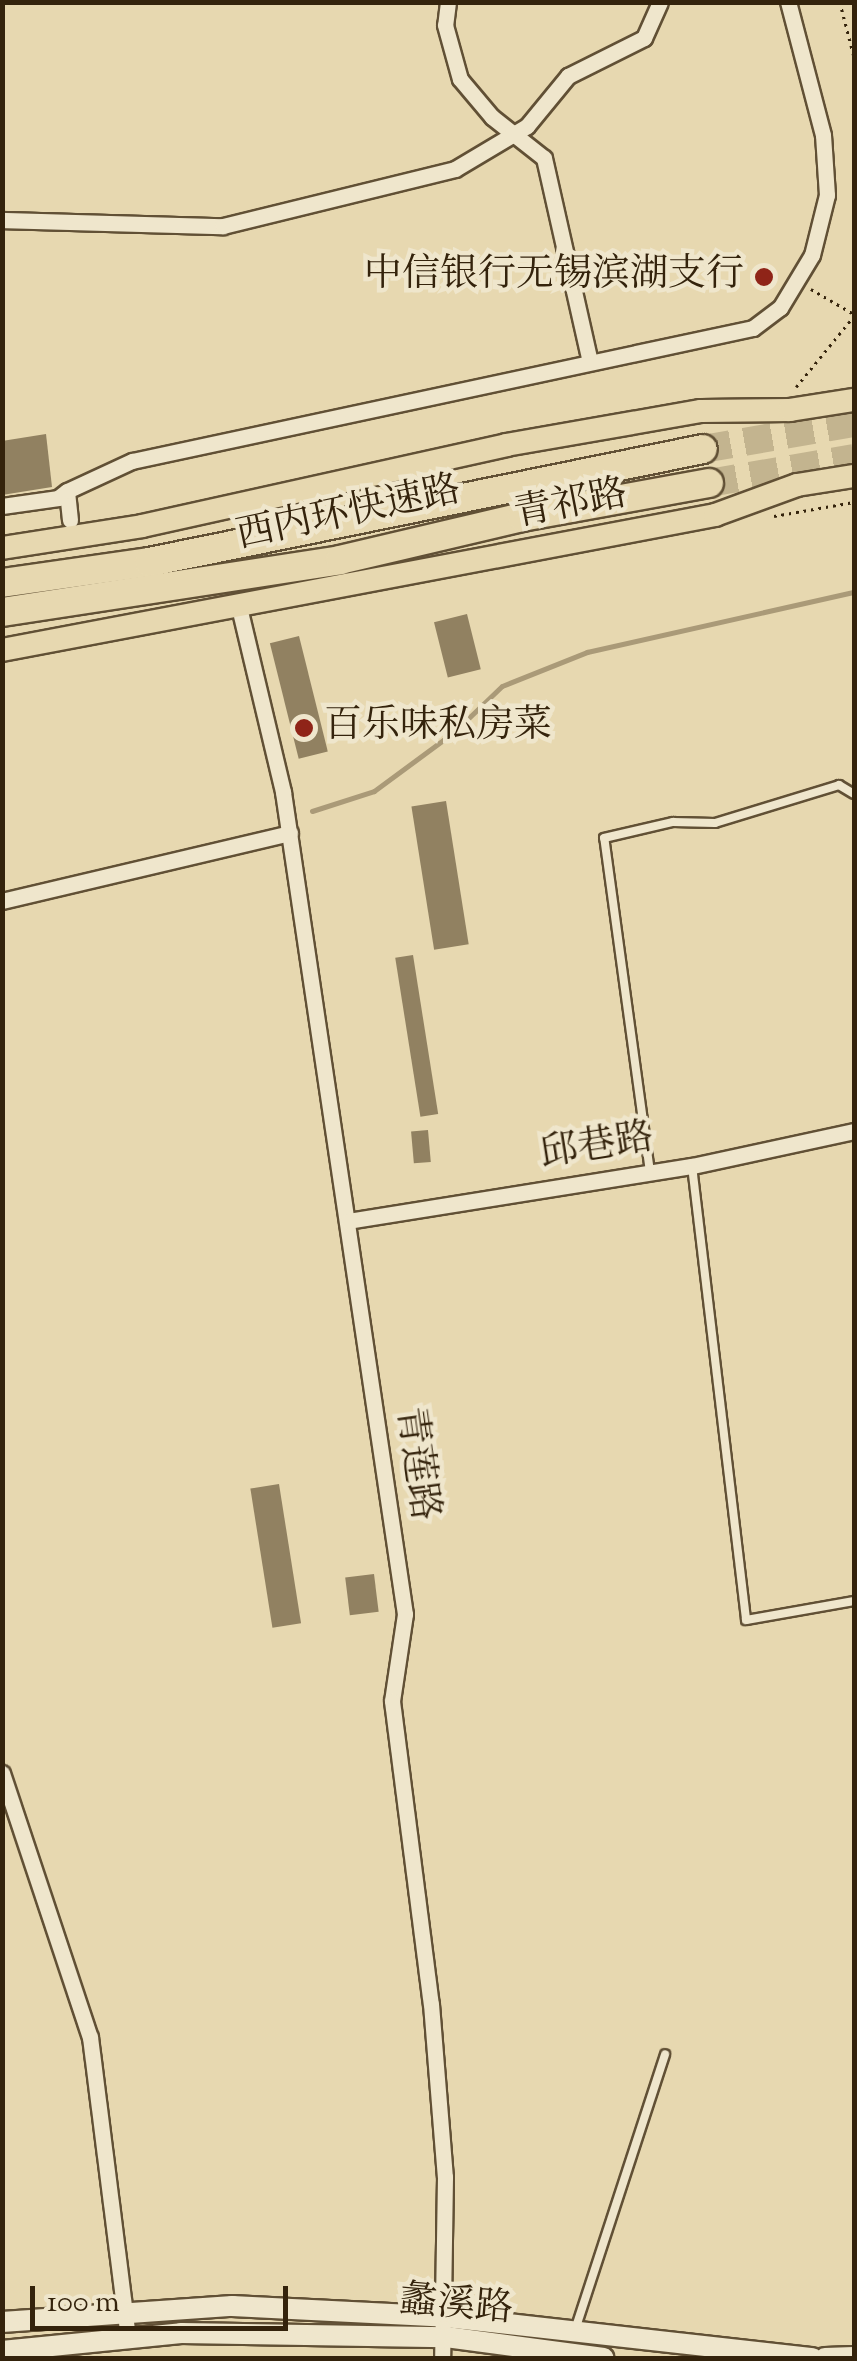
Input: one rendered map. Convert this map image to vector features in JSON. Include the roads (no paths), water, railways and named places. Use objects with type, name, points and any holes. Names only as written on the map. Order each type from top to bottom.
[{"type":"highway","name":"西内环快速路","points":[[2,583],[204,552],[703,448]]},
{"type":"highway","name":"西内环快速路","points":[[2,612],[340,560],[522,517],[709,482]]},
{"type":"main road","name":"青祁路","points":[[2,548],[160,522],[506,445],[701,411],[790,410],[854,400]]},
{"type":"main road","name":"青祁路","points":[[2,650],[715,515],[798,485],[854,476]]},
{"type":"street","points":[[448,2],[445,25],[460,79],[514,134],[544,158],[590,362]]},
{"type":"street","points":[[2,220],[223,226],[456,170],[514,134],[568,76],[644,38],[660,2]]},
{"type":"street","points":[[2,506],[67,492],[132,461],[753,328],[780,308],[812,255],[827,195],[823,135],[788,2]]},
{"type":"street","points":[[67,492],[70,520]]},
{"type":"street","name":"青莲路","points":[[239,607],[284,792],[405,1614],[392,1701],[431,2004],[445,2176],[446,2327],[442,2358]]},
{"type":"street","points":[[2,900],[290,834]]},
{"type":"street","name":"邱巷路","points":[[348,1221],[692,1166],[854,1131]]},
{"type":"street","points":[[2,1773],[90,2037],[128,2338]]},
{"type":"street","points":[[2,2322],[232,2306],[446,2327],[575,2332],[813,2358]]},
{"type":"street","name":"蠡溪路","points":[[2,2351],[128,2338],[446,2327],[568,2354],[604,2358]]},
{"type":"street","points":[[825,2358],[854,2356]]},
{"type":"lane","points":[[650,1172],[604,838],[673,822],[715,823],[839,785],[854,794]]},
{"type":"lane","points":[[692,1166],[746,1620],[854,1601]]},
{"type":"lane","points":[[568,2354],[665,2054]]},
{"type":"waterway","points":[[312,811],[374,791],[454,732],[502,686],[587,652],[854,592]]},
{"type":"tunnel","points":[[703,449],[854,423]]},
{"type":"tunnel","points":[[709,483],[854,458]]},
{"type":"place","name":"中信银行无锡滨湖支行","points":[[764,277]]},
{"type":"place","name":"百乐味私房菜","points":[[304,728]]}]
